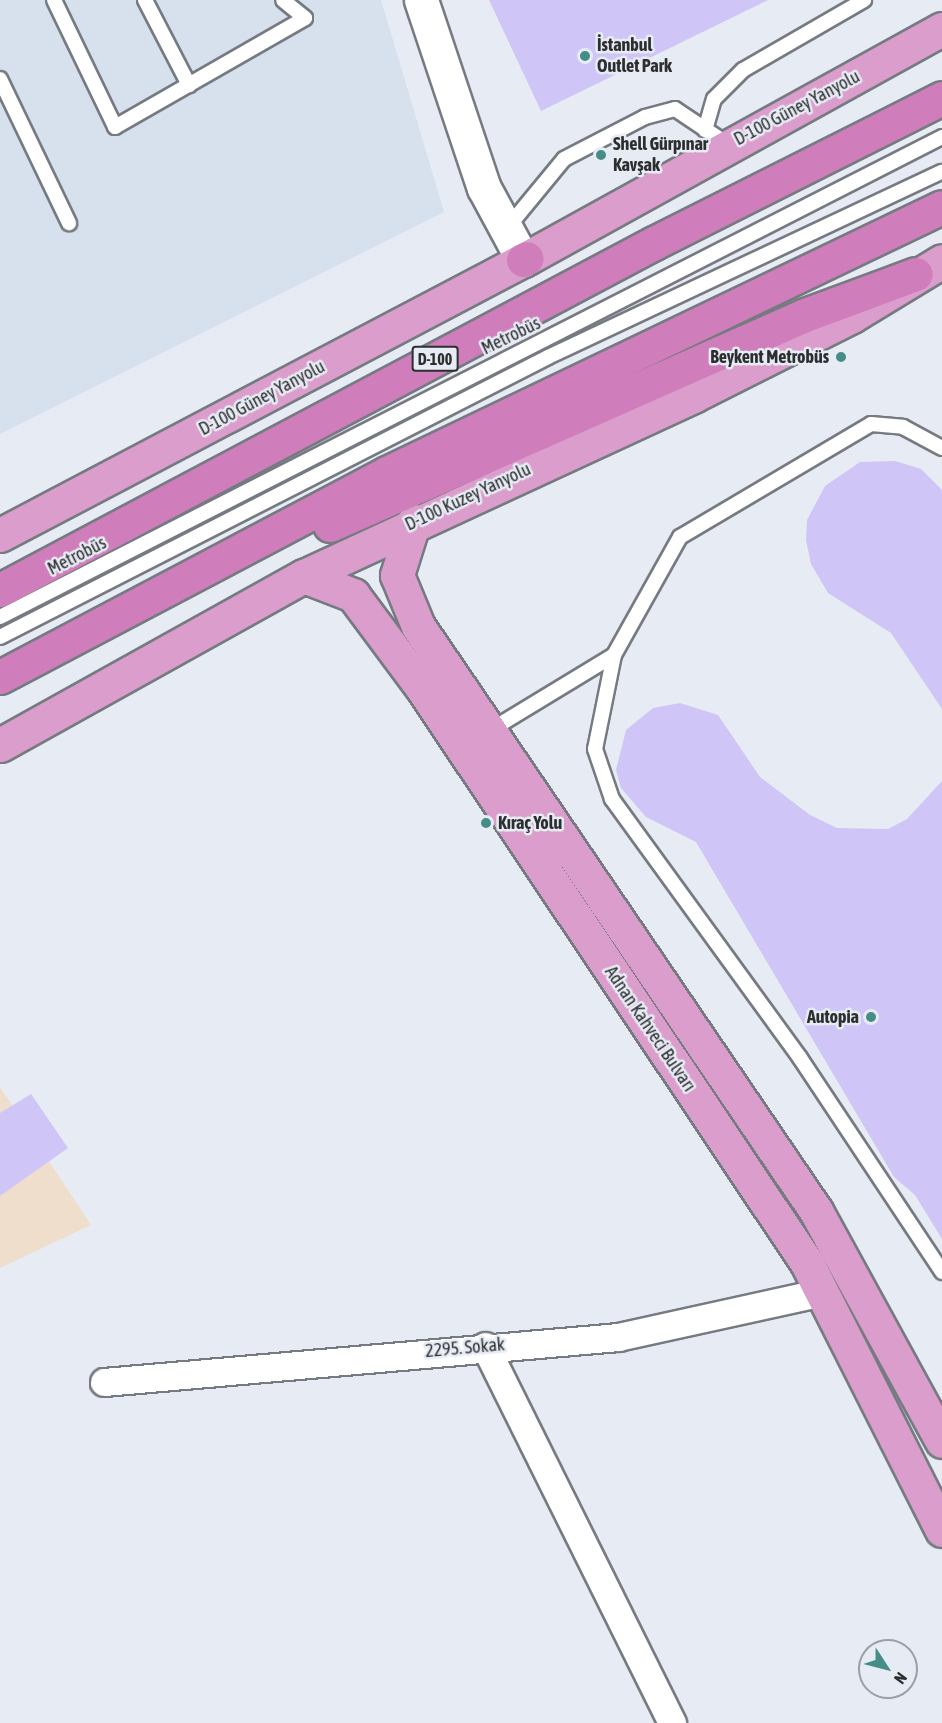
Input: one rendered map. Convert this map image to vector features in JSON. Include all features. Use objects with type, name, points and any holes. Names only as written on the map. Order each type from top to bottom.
[{"type":"highway","points":[[872,133],[942,74]]},
{"type":"highway","name":"D-100","points":[[0,590],[942,98]]},
{"type":"highway","points":[[0,677],[387,473],[942,207]]},
{"type":"highway","points":[[215,564],[351,516],[805,315],[929,268]]},
{"type":"main road","points":[[421,0],[484,188],[525,259]]},
{"type":"main road","points":[[436,0],[508,227]]},
{"type":"main road","name":"D-100 Güney Yanyolu","points":[[0,535],[525,259],[717,137],[942,29]]},
{"type":"main road","name":"D-100 Kuzey Yanyolu","points":[[0,745],[303,576],[414,521],[693,396],[852,316],[929,268]]},
{"type":"main road","name":"Adnan Kahveci Bulvarı","points":[[414,521],[399,559],[403,596],[487,732],[816,1211],[856,1278],[942,1441]]},
{"type":"main road","name":"Adnan Kahveci Bulvarı","points":[[303,576],[344,588],[373,618],[823,1292],[942,1530]]},
{"type":"main road","points":[[823,1292],[856,1278]]},
{"type":"street","name":"2295. Sokak","points":[[104,1382],[485,1346],[618,1337],[823,1292]]},
{"type":"street","points":[[485,1346],[672,1723]]},
{"type":"lane","points":[[54,0],[115,127],[305,18],[283,0]]},
{"type":"lane","points":[[145,0],[189,85]]},
{"type":"lane","points":[[717,137],[714,99],[743,70],[864,0]]},
{"type":"lane","points":[[0,79],[69,223]]},
{"type":"lane","points":[[508,227],[564,159],[645,117],[675,109],[717,137]]},
{"type":"lane","name":"Metrobüs","points":[[0,617],[942,137]]},
{"type":"lane","name":"Metrobüs","points":[[0,637],[538,362],[942,172]]},
{"type":"lane","points":[[942,448],[903,427],[871,424],[680,537],[614,655],[595,749],[612,799],[800,1058],[942,1272]]},
{"type":"lane","points":[[487,732],[614,655]]},
{"type":"shaded area","points":[[0,0],[381,0],[444,212],[0,434]]},
{"type":"shaded area","points":[[0,1087],[91,1225],[0,1268]]},
{"type":"building","name":"İstanbul Outlet Park","points":[[489,0],[768,0],[541,111]]},
{"type":"building","points":[[895,461],[921,469],[942,490],[942,709],[891,633],[828,593],[811,564],[806,540],[807,520],[825,486],[860,462]]},
{"type":"building","name":"Autopia","points":[[680,703],[718,715],[760,777],[810,815],[837,828],[888,829],[907,819],[942,781],[942,1239],[915,1195],[894,1177],[696,842],[646,817],[621,788],[616,770],[626,730],[653,708]]},
{"type":"building","points":[[31,1094],[68,1148],[0,1196],[0,1113]]},
{"type":"place","name":"İstanbul Outlet Park","points":[[585,56]]},
{"type":"place","name":"Shell Gürpınar Kavşak","points":[[601,155]]},
{"type":"place","name":"Beykent Metrobüs","points":[[841,357]]},
{"type":"place","name":"Kıraç Yolu","points":[[486,823]]},
{"type":"place","name":"Autopia","points":[[871,1017]]}]
